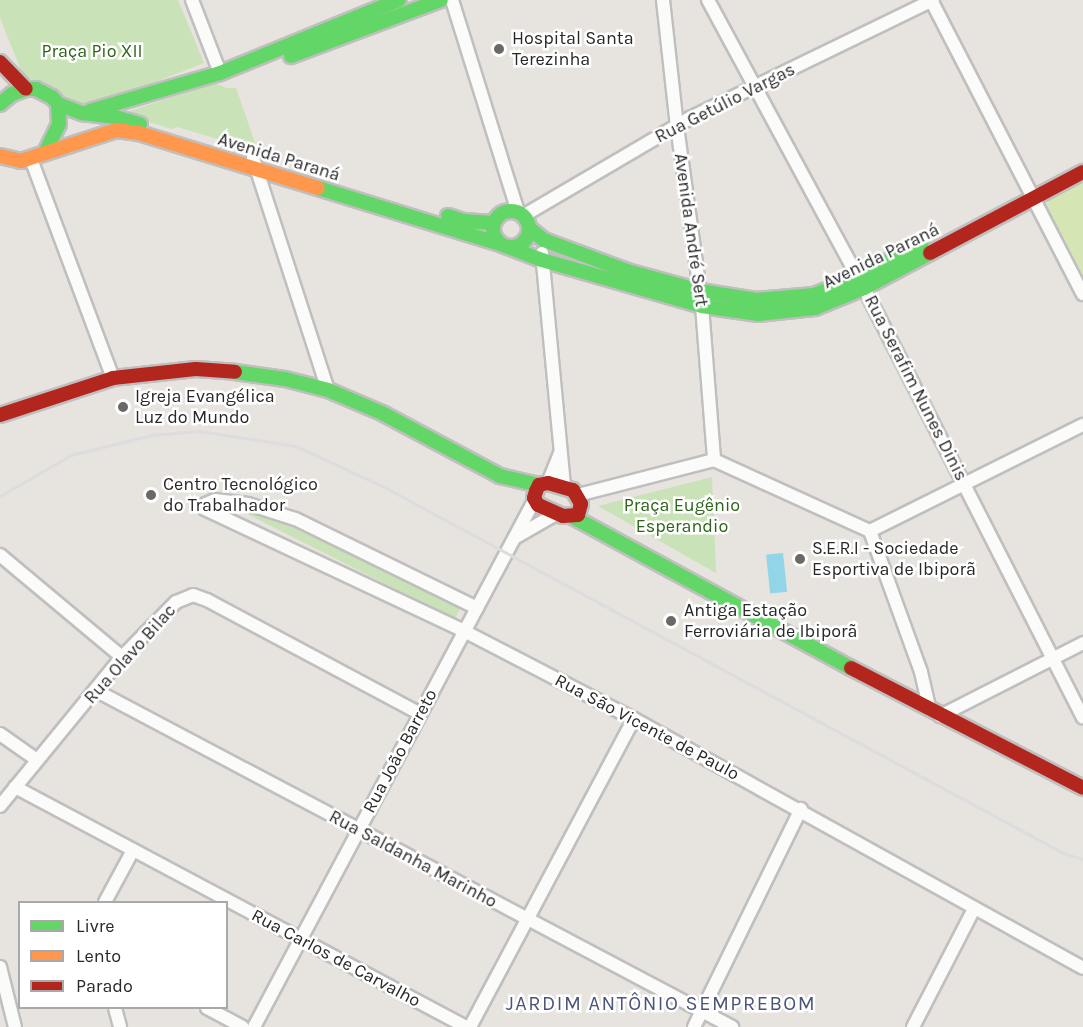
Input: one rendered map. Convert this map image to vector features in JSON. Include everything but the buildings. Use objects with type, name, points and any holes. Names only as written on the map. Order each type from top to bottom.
[{"type":"main road","points":[[82,113],[220,73],[238,75],[361,22],[399,0]]},
{"type":"main road","points":[[361,22],[441,0]]},
{"type":"main road","points":[[0,62],[26,88],[0,101]]},
{"type":"main road","name":"Avenida Paraná","points":[[26,88],[45,92],[58,104],[82,113],[115,117],[349,193],[542,260],[756,300],[814,295],[861,283]]},
{"type":"main road","points":[[46,151],[59,124],[58,104]]},
{"type":"main road","name":"Avenida Paraná","points":[[31,159],[86,136],[117,130],[156,137],[255,164]]},
{"type":"main road","points":[[4,161],[31,159]]},
{"type":"main road","name":"Avenida Paraná","points":[[523,219],[543,240],[625,277],[702,306],[758,314],[790,312],[815,308],[1032,192],[1083,159]]},
{"type":"main road","name":"Avenida Paraná","points":[[1032,192],[1083,172]]},
{"type":"main road","name":"Avenida Paraná","points":[[349,193],[464,221],[493,223]]},
{"type":"main road","points":[[510,210],[523,219],[527,237],[521,244],[504,245],[494,236],[493,223],[501,213],[510,210]]},
{"type":"main road","points":[[0,415],[113,378],[196,369],[285,379],[328,390],[382,413],[500,476],[539,491],[564,486],[577,506],[607,533],[935,713],[1083,788]]},
{"type":"main road","points":[[539,491],[542,510],[556,514],[577,506]]},
{"type":"street","points":[[192,0],[220,73]]},
{"type":"street","points":[[452,0],[523,219]]},
{"type":"street","name":"Avenida André Sert","points":[[663,0],[677,126],[702,306],[714,460]]},
{"type":"street","name":"Rua Serafim Nunes Dinis","points":[[708,0],[967,485],[1083,717]]},
{"type":"street","points":[[932,0],[1083,294]]},
{"type":"street","name":"Rua Getúlio Vargas","points":[[523,219],[677,126],[932,0]]},
{"type":"street","points":[[31,159],[113,378]]},
{"type":"street","points":[[255,164],[328,390]]},
{"type":"street","points":[[543,240],[542,260],[564,486]]},
{"type":"street","points":[[870,531],[967,485],[1083,425]]},
{"type":"street","name":"Rua João Barreto","points":[[254,1027],[419,713],[561,452]]},
{"type":"street","points":[[577,506],[714,460],[870,531],[935,713],[1083,643]]},
{"type":"street","name":"Rua São Vicente de Paulo","points":[[477,608],[295,519],[248,504],[215,500],[207,503],[206,509],[464,631],[634,719],[801,809],[974,909],[1083,968]]},
{"type":"street","points":[[512,540],[556,514]]},
{"type":"street","points":[[0,555],[122,657]]},
{"type":"street","name":"Rua Olavo Bilac","points":[[0,806],[122,657],[176,602],[193,595],[419,713]]},
{"type":"street","name":"Rua Saldanha Marinho","points":[[95,690],[732,1027]]},
{"type":"street","points":[[470,1027],[634,719]]},
{"type":"street","points":[[0,734],[37,760]]},
{"type":"street","name":"Rua Carlos de Carvalho","points":[[15,787],[466,1027]]},
{"type":"street","points":[[694,1027],[801,809]]},
{"type":"street","points":[[106,901],[133,850]]},
{"type":"street","points":[[913,1027],[974,909]]},
{"type":"street","points":[[0,968],[15,1027]]},
{"type":"street","points":[[115,1009],[120,1027]]},
{"type":"street","points":[[209,1009],[242,1027]]},
{"type":"green space","name":"Praça Pio XII","points":[[0,0],[178,0],[204,63],[89,108],[23,75],[0,18]]},
{"type":"green space","name":"Praça Pio XII","points":[[215,83],[226,88],[236,88],[259,154],[222,145],[221,140],[177,127],[172,129],[126,115],[127,112]]},
{"type":"green space","points":[[1083,178],[1083,274],[1046,206],[1052,194]]},
{"type":"green space","name":"Praça Eugênio Esperandio","points":[[712,477],[716,573],[598,506]]},
{"type":"green space","points":[[229,505],[272,514],[462,604],[455,619]]},
{"type":"water","points":[[783,553],[787,592],[770,594],[766,555]]},
{"type":"railway","points":[[0,496],[71,455],[152,435],[199,431],[296,446],[386,488],[1063,853],[1083,859]]},
{"type":"traffic: fast","points":[[90,111],[220,73],[399,0]]},
{"type":"traffic: fast","points":[[291,56],[441,0]]},
{"type":"traffic: fast","points":[[0,104],[12,94],[26,89],[36,89],[52,97],[58,104],[59,124],[46,151]]},
{"type":"traffic: fast","points":[[58,104],[82,113],[115,117],[140,124]]},
{"type":"traffic: fast","points":[[318,188],[500,244]]},
{"type":"traffic: fast","points":[[511,211],[524,216],[529,229],[524,242],[511,247],[498,242],[493,229],[498,216],[511,211]]},
{"type":"traffic: fast","points":[[448,216],[463,221],[493,223]]},
{"type":"traffic: fast","points":[[529,228],[544,240],[627,271],[700,291],[756,300],[814,295],[858,277],[922,243]]},
{"type":"traffic: fast","points":[[508,247],[542,260],[702,306],[758,314],[815,308],[864,288],[930,253]]},
{"type":"traffic: fast","points":[[235,372],[285,379],[328,390],[382,413],[500,476],[539,485]]},
{"type":"traffic: fast","points":[[573,517],[851,668]]},
{"type":"traffic: slow","points":[[0,156],[21,161],[117,130],[139,133],[318,188]]},
{"type":"traffic: jam","points":[[0,62],[26,89]]},
{"type":"traffic: jam","points":[[930,253],[1083,172]]},
{"type":"traffic: jam","points":[[0,415],[113,378],[196,369],[235,372]]},
{"type":"traffic: jam","points":[[548,483],[573,490],[581,504],[578,515],[563,516],[538,505],[534,498],[536,491],[539,485],[548,483]]},
{"type":"traffic: jam","points":[[851,668],[1083,788]]},
{"type":"place","name":"Hospital Santa Terezinha","points":[[499,49]]},
{"type":"place","name":"Igreja Evangélica Luz do Mundo","points":[[123,407]]},
{"type":"place","name":"Centro Tecnológico do Trabalhador","points":[[151,495]]},
{"type":"place","name":"S.E.R.I - Sociedade Esportiva de Ibiporã","points":[[800,559]]},
{"type":"place","name":"Antiga Estação Ferroviária de Ibiporã","points":[[671,621]]},
{"type":"district","name":"JARDIM ANTÔNIO SEMPREBOM","points":[[661,1003]]}]
